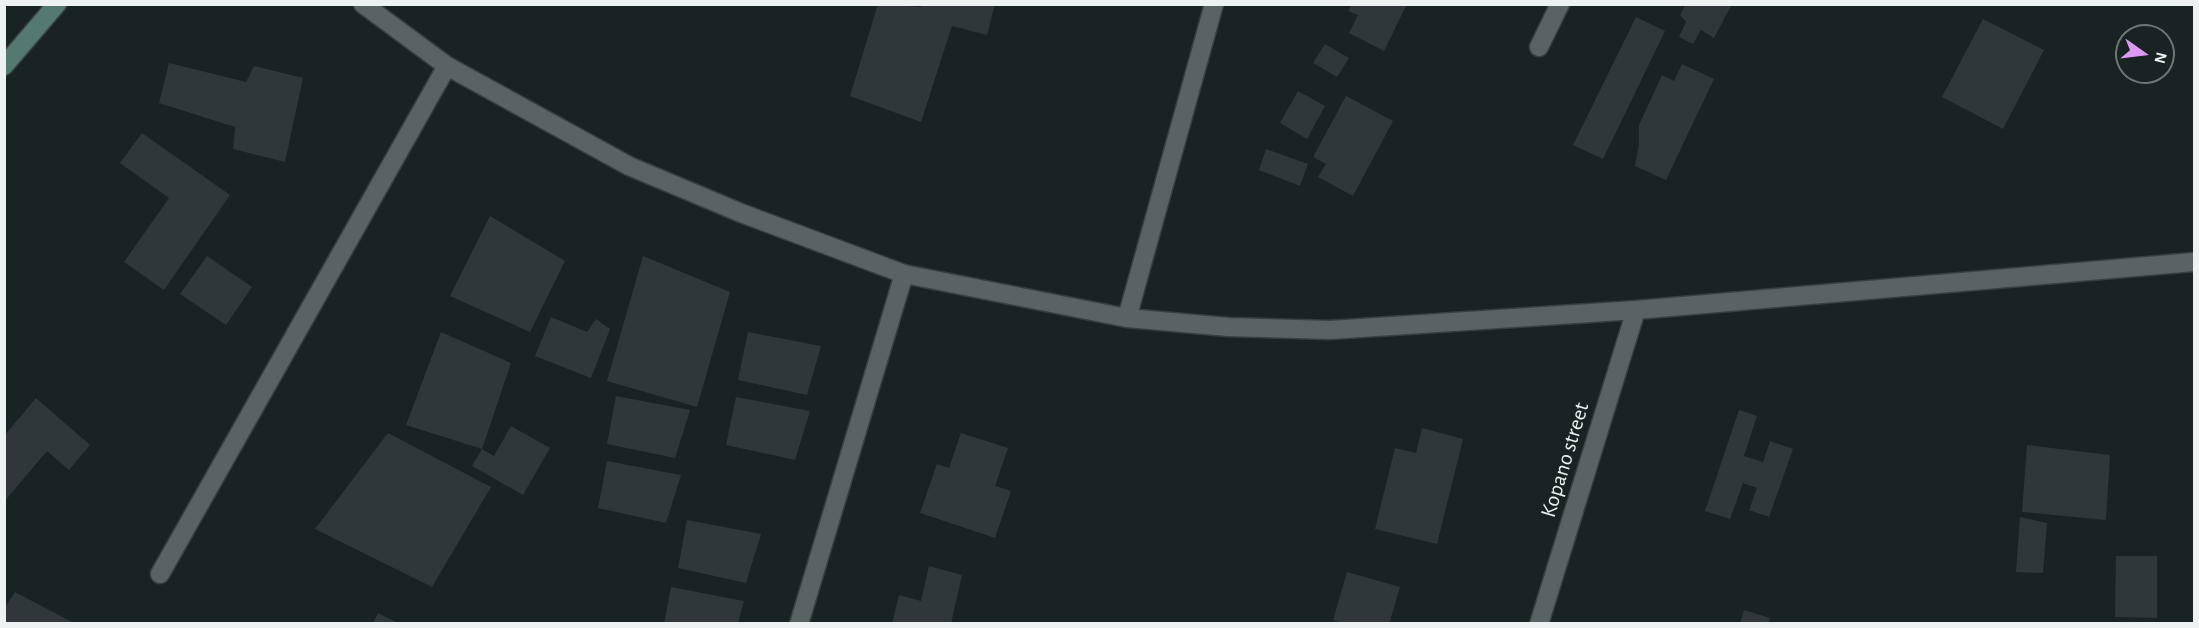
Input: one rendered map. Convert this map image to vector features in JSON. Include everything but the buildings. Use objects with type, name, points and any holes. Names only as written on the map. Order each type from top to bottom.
[{"type":"street","points":[[4,66],[57,4]]},
{"type":"street","points":[[363,4],[447,66],[629,166],[741,213],[904,274],[1127,318],[1228,327],[1330,330],[1636,310],[2194,262]]},
{"type":"street","points":[[1127,318],[1214,4]]},
{"type":"street","points":[[1539,47],[1560,4]]},
{"type":"street","points":[[160,574],[447,66]]},
{"type":"street","points":[[799,624],[904,274]]},
{"type":"street","name":"Kopano street","points":[[1539,624],[1636,310]]}]
